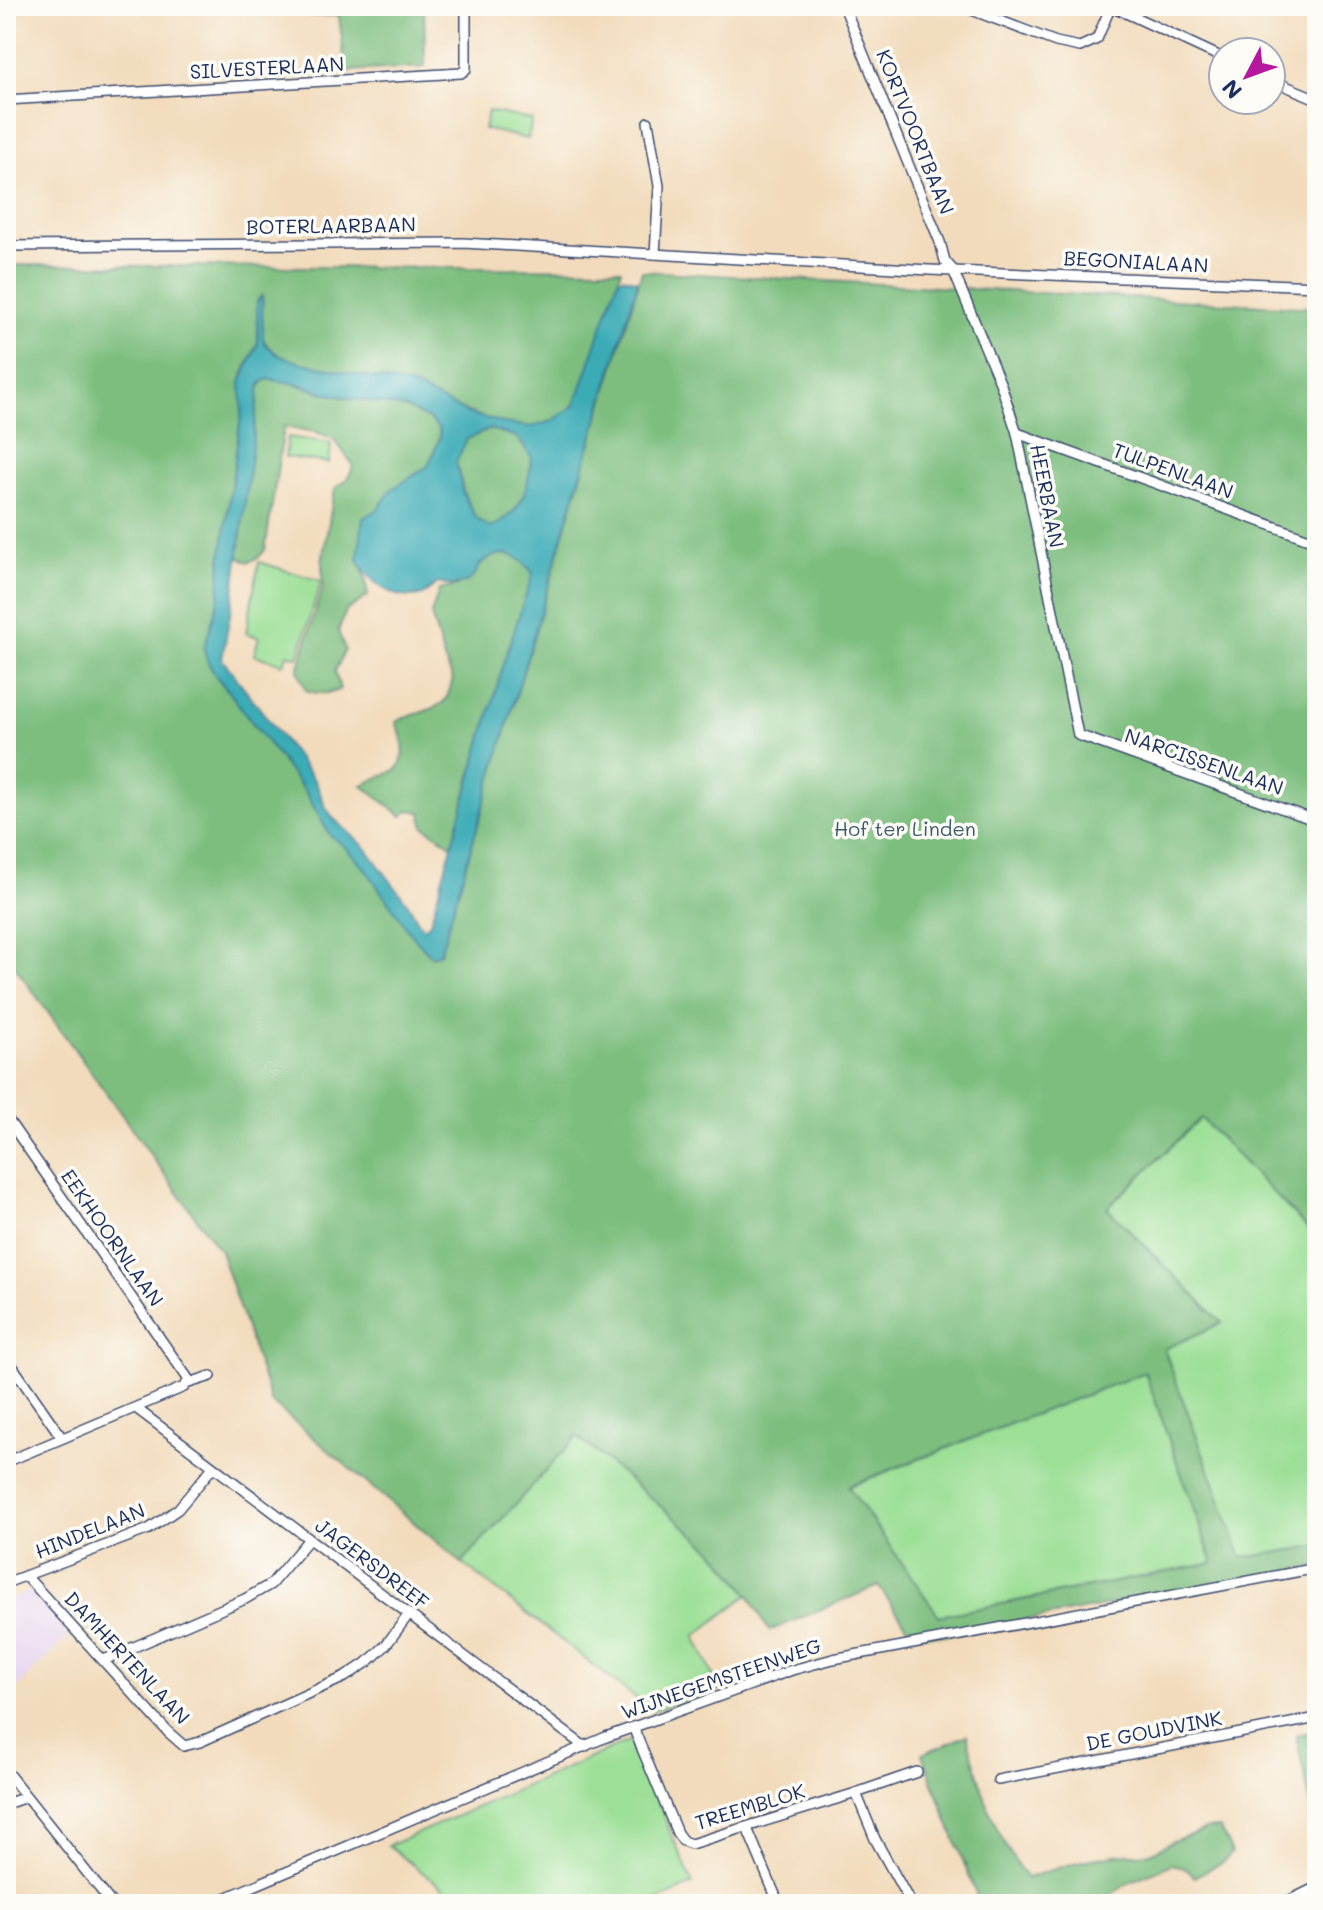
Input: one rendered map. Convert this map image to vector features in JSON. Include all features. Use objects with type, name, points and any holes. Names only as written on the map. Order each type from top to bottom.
[{"type":"street","name":"SILVESTERLAAN","points":[[6,100],[461,73],[466,69],[466,6]]},
{"type":"street","name":"KORTVOORTBAAN","points":[[844,6],[945,261],[953,270]]},
{"type":"street","points":[[961,6],[1056,42],[1080,47],[1097,39],[1111,6],[1207,51]]},
{"type":"street","points":[[1287,87],[1317,99]]},
{"type":"street","points":[[648,122],[659,186],[655,254]]},
{"type":"street","name":"BOTERLAARBAAN","points":[[6,246],[463,243],[953,270]]},
{"type":"street","name":"BEGONIALAAN","points":[[953,270],[1317,286]]},
{"type":"street","name":"HEERBAAN","points":[[953,270],[1001,385],[1017,433],[1080,737]]},
{"type":"street","name":"TULPENLAAN","points":[[1017,433],[1317,542]]},
{"type":"street","name":"NARCISSENLAAN","points":[[1080,737],[1317,821]]},
{"type":"street","name":"EEKHOORNLAAN","points":[[6,1117],[189,1382]]},
{"type":"street","points":[[6,1357],[62,1438]]},
{"type":"street","points":[[6,1462],[137,1409],[189,1382],[211,1376]]},
{"type":"street","name":"JAGERSDREEF","points":[[137,1409],[585,1747]]},
{"type":"street","name":"HINDELAAN","points":[[6,1583],[149,1529],[178,1509],[213,1467]]},
{"type":"street","points":[[104,1660],[245,1599],[271,1584],[309,1539]]},
{"type":"street","name":"WIJNEGEMSTEENWEG","points":[[211,1904],[633,1727],[792,1670],[833,1659],[1317,1568]]},
{"type":"street","name":"DAMHERTENLAAN","points":[[26,1576],[184,1746],[200,1742],[345,1677],[386,1645],[409,1614]]},
{"type":"street","name":"DE GOUDVINK","points":[[998,1780],[1317,1718]]},
{"type":"street","name":"TREEMBLOK","points":[[633,1727],[677,1833],[683,1841],[696,1844],[917,1772]]},
{"type":"street","points":[[6,1771],[112,1904]]},
{"type":"street","points":[[856,1793],[875,1839],[911,1904]]},
{"type":"street","points":[[6,1804],[26,1797]]},
{"type":"street","points":[[747,1828],[779,1904]]},
{"type":"street","points":[[1282,1904],[1317,1887]]},
{"type":"shaded area","points":[[30,1591],[70,1635],[8,1699],[6,1600]]},
{"type":"green space","points":[[305,6],[424,6],[425,67],[346,71],[339,16],[306,16]]},
{"type":"green space","points":[[488,111],[532,120],[528,139],[484,129]]},
{"type":"green space","name":"Hof ter Linden","points":[[6,265],[621,269],[577,400],[564,414],[535,427],[493,421],[391,382],[310,367],[280,356],[262,336],[262,295],[257,301],[258,342],[243,375],[242,409],[221,560],[219,598],[204,649],[215,675],[306,793],[330,835],[364,867],[411,934],[440,953],[642,271],[1317,308],[1317,1238],[1201,1118],[1107,1208],[1222,1323],[1164,1349],[1242,1558],[1317,1546],[1317,1566],[947,1635],[913,1634],[878,1586],[769,1631],[749,1594],[714,1551],[577,1436],[462,1563],[271,1402],[220,1251],[6,954]],"holes":[[[1145,1372],[1213,1563],[939,1616],[848,1486]]]},
{"type":"green space","points":[[278,379],[333,395],[405,408],[430,420],[439,429],[440,438],[428,466],[391,490],[379,508],[364,518],[358,559],[368,596],[346,611],[338,631],[345,650],[335,671],[340,689],[327,693],[306,690],[298,670],[323,585],[322,561],[335,488],[347,479],[353,465],[334,439],[316,432],[284,427],[265,550],[258,558],[248,562],[238,556],[259,389],[264,380]]},
{"type":"green space","points":[[491,429],[517,437],[532,458],[522,499],[510,514],[491,528],[476,518],[464,494],[456,462],[467,439]]},
{"type":"green space","points":[[288,437],[331,443],[329,463],[285,457]]},
{"type":"green space","points":[[502,554],[517,556],[533,573],[470,779],[454,847],[424,826],[421,812],[410,810],[402,816],[362,785],[398,769],[403,746],[396,722],[436,707],[448,695],[453,679],[431,614],[439,590],[457,586],[489,557]]},
{"type":"green space","points":[[259,562],[321,581],[298,657],[287,654],[284,664],[254,655],[259,637],[246,633]]},
{"type":"green space","points":[[1201,1118],[1317,1238],[1317,1546],[1242,1559],[1163,1349],[1222,1323],[1107,1208]]},
{"type":"green space","points":[[1145,1372],[1213,1564],[939,1616],[847,1487]]},
{"type":"green space","points":[[577,1436],[714,1551],[749,1594],[695,1636],[720,1690],[652,1711],[462,1563]]},
{"type":"green space","points":[[1317,1731],[1317,1821],[1296,1735]]},
{"type":"green space","points":[[967,1735],[996,1827],[1027,1878],[1081,1861],[1151,1853],[1207,1829],[1220,1828],[1232,1853],[1194,1877],[1185,1867],[1171,1864],[1106,1896],[1111,1904],[980,1904],[922,1754]]},
{"type":"green space","points":[[631,1740],[693,1884],[648,1904],[464,1904],[388,1846]]},
{"type":"water","points":[[623,277],[638,281],[440,953],[431,956],[411,934],[364,867],[330,835],[306,793],[215,675],[204,649],[219,598],[221,560],[242,409],[241,382],[258,343],[257,302],[262,295],[263,339],[278,355],[302,363],[413,386],[467,413],[532,427],[552,421],[575,405],[618,280]],"holes":[[[268,379],[406,408],[429,419],[439,429],[440,438],[428,466],[391,490],[379,508],[363,518],[358,559],[384,589],[412,597],[424,594],[438,583],[463,583],[473,577],[478,566],[501,554],[514,556],[533,573],[503,665],[430,923],[425,928],[365,847],[334,819],[315,781],[222,659],[234,593],[259,389],[261,383]],[[490,429],[517,437],[532,458],[522,500],[510,515],[491,528],[476,518],[463,494],[456,462],[467,439]]]}]
